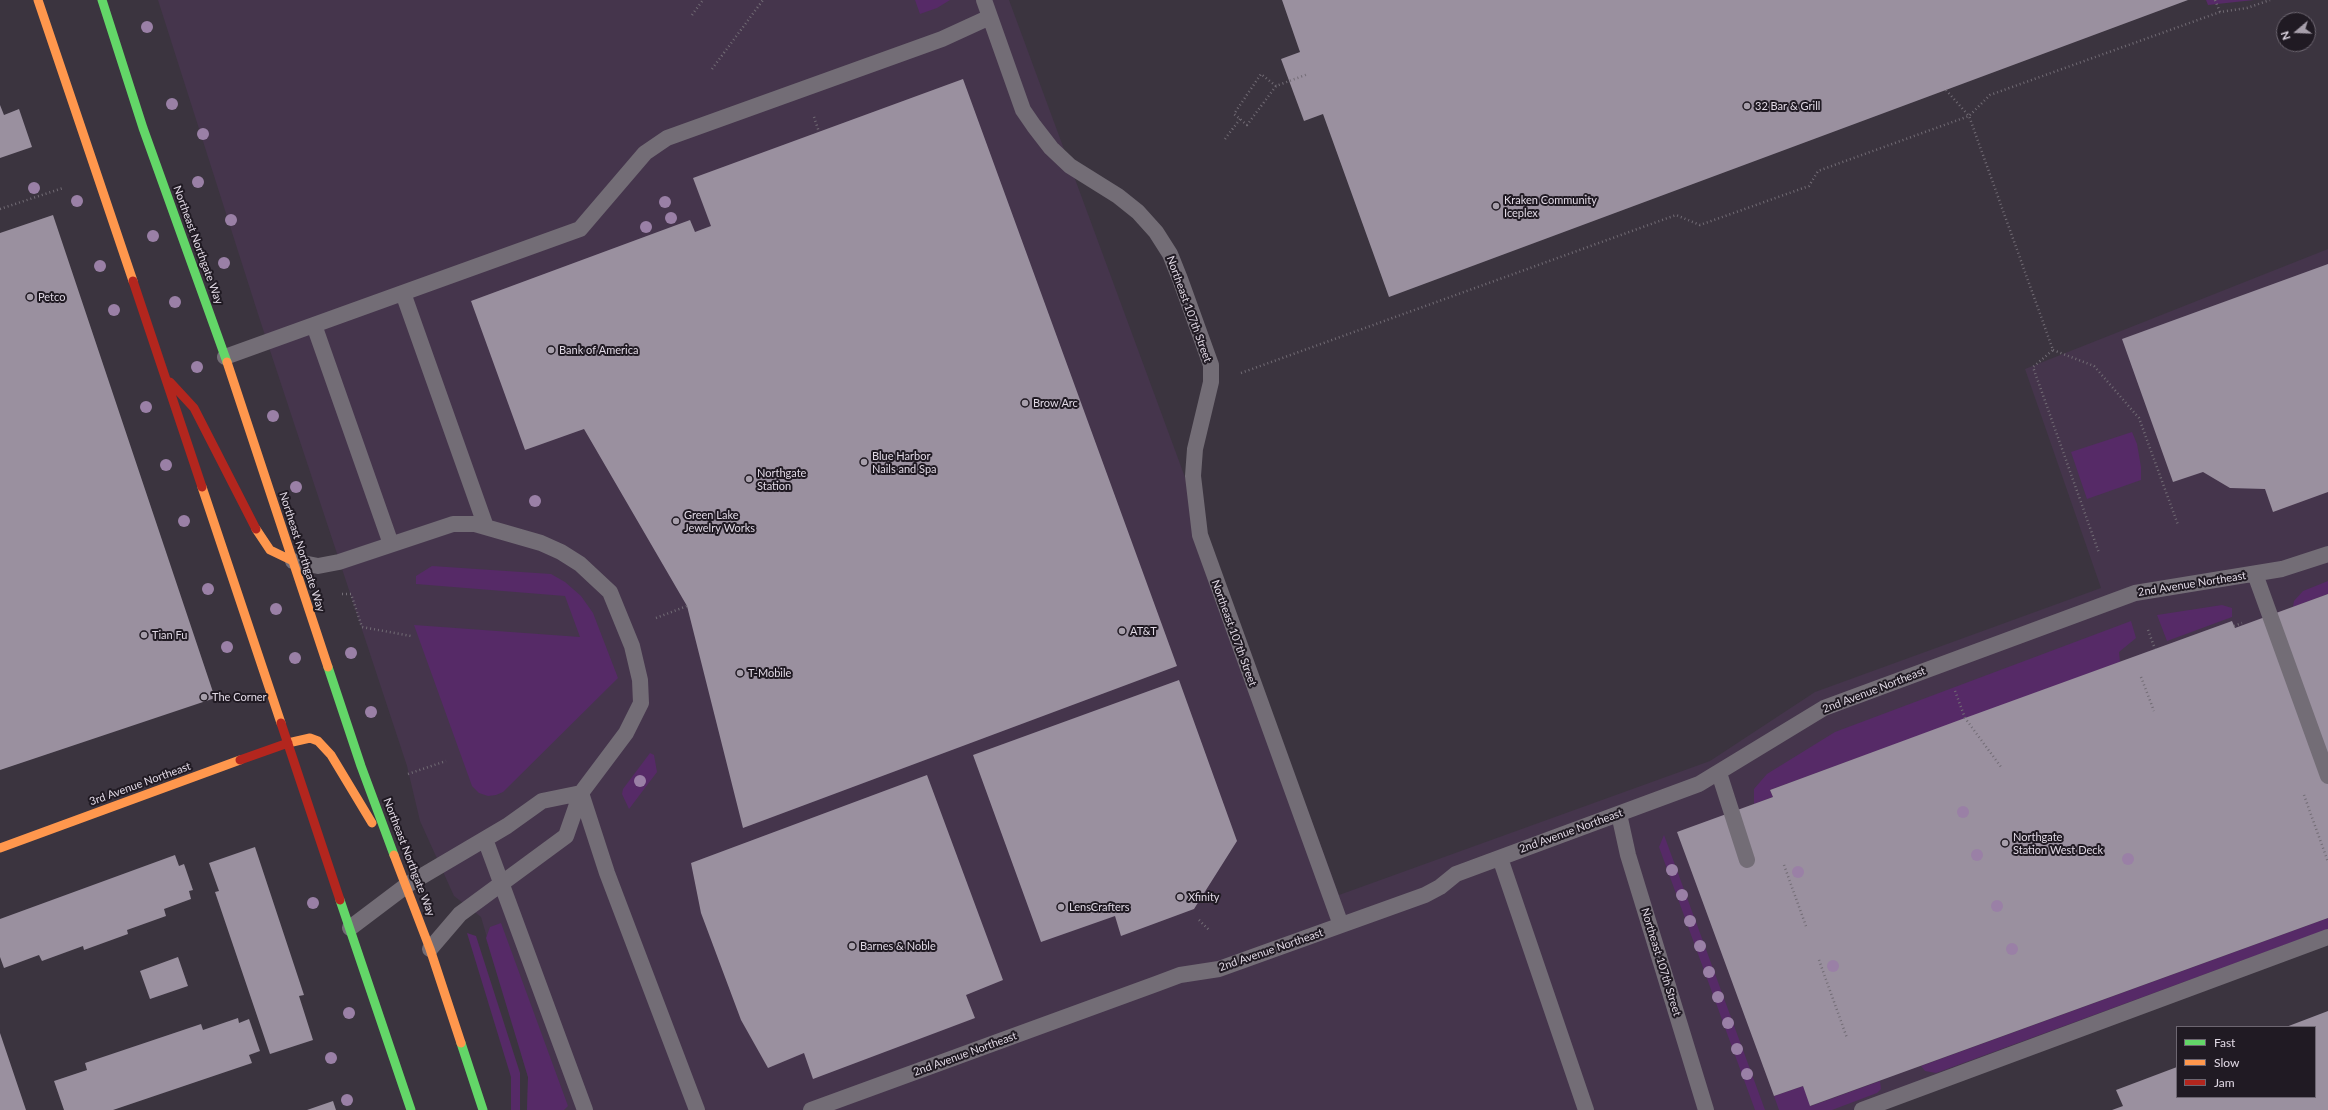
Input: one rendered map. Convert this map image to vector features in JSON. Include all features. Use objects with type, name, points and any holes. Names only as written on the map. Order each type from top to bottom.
[{"type":"main road","points":[[38,0],[411,1110]]},
{"type":"main road","name":"Northeast Northgate Way","points":[[102,0],[143,128],[225,356],[361,766],[430,949],[483,1110]]},
{"type":"main road","points":[[163,375],[194,408],[262,540],[270,550],[293,562]]},
{"type":"main road","name":"3rd Avenue Northeast","points":[[0,848],[288,743],[310,738],[318,741],[331,755],[407,885]]},
{"type":"lane","name":"Northeast 107th Street","points":[[984,0],[1023,110],[1034,126],[1051,148],[1070,166],[1118,196],[1138,212],[1156,232],[1170,254],[1180,279],[1211,365],[1211,382],[1194,449],[1193,476],[1200,535],[1341,925]]},
{"type":"lane","points":[[225,356],[580,229],[645,153],[666,138],[942,39],[990,17]]},
{"type":"lane","points":[[403,293],[486,527]]},
{"type":"lane","points":[[314,325],[391,544]]},
{"type":"lane","points":[[293,562],[318,566],[339,562],[453,524],[465,523],[486,527],[541,543],[561,552],[580,564],[610,592],[632,646],[640,680],[641,703],[626,734],[581,793],[566,836],[502,885],[460,914],[430,949]]},
{"type":"lane","name":"2nd Avenue Northeast","points":[[811,1110],[1180,975],[1219,969],[1425,894],[1440,887],[1456,874],[1699,784],[1824,708],[1910,676],[2142,591],[2282,569],[2328,554]]},
{"type":"lane","points":[[2255,574],[2328,776]]},
{"type":"lane","points":[[1719,773],[1747,860]]},
{"type":"lane","points":[[350,928],[407,885],[485,839],[542,801],[581,793]]},
{"type":"lane","points":[[581,793],[607,873],[697,1110]]},
{"type":"lane","name":"Northeast 107th Street","points":[[1619,814],[1628,856],[1706,1110]]},
{"type":"lane","points":[[485,839],[585,1110]]},
{"type":"lane","points":[[1500,858],[1586,1110]]},
{"type":"lane","points":[[1862,1110],[2328,937]]},
{"type":"path","points":[[692,15],[703,0]]},
{"type":"path","points":[[712,69],[762,0]]},
{"type":"path","points":[[2215,0],[2220,12]]},
{"type":"path","points":[[1250,369],[1676,215],[1700,225],[1809,186],[1818,171],[1969,116],[1990,95],[2220,12],[2247,8],[2270,0]]},
{"type":"path","points":[[1276,86],[1261,74],[1234,114],[1246,125],[1276,86],[1308,74]]},
{"type":"path","points":[[1946,90],[1969,116],[2053,350],[2094,366],[2139,418],[2178,525]]},
{"type":"path","points":[[813,113],[819,132]]},
{"type":"path","points":[[1225,139],[1240,119]]},
{"type":"path","points":[[0,209],[63,188]]},
{"type":"path","points":[[2053,350],[2032,367],[2099,553]]},
{"type":"path","points":[[339,594],[351,594],[362,627],[411,636]]},
{"type":"path","points":[[656,618],[687,606]]},
{"type":"path","points":[[2148,630],[2155,649]]},
{"type":"path","points":[[2141,677],[2154,711]]},
{"type":"path","points":[[1955,691],[1965,718],[2000,768]]},
{"type":"path","points":[[408,774],[446,761]]},
{"type":"path","points":[[2302,791],[2328,862]]},
{"type":"path","points":[[1784,865],[1807,929]]},
{"type":"path","points":[[1200,920],[1210,931]]},
{"type":"path","points":[[1819,960],[1847,1038]]},
{"type":"shaded area","name":"Northgate Station","points":[[158,0],[1009,0],[1339,895],[1710,761],[1815,692],[2101,588],[2025,369],[2328,249],[2328,939],[1856,1110],[527,1110],[528,1077],[481,917],[454,896],[420,821],[407,766],[259,317]]},
{"type":"shaded area","points":[[915,0],[950,0],[937,8],[920,14]]},
{"type":"shaded area","points":[[2206,0],[2254,0],[2208,5]]},
{"type":"shaded area","points":[[2132,432],[2137,444],[2141,467],[2141,480],[2087,499],[2071,452]]},
{"type":"shaded area","points":[[432,566],[551,574],[565,582],[581,596],[593,613],[618,678],[503,792],[496,795],[488,796],[479,793],[472,786],[414,625],[580,637],[565,596],[416,584],[416,576]]},
{"type":"shaded area","points":[[2328,581],[2328,594],[2293,607],[2294,601],[2303,591]]},
{"type":"shaded area","points":[[2222,605],[2232,608],[2232,617],[2167,641],[2157,615]]},
{"type":"shaded area","points":[[2131,621],[2136,638],[2119,652],[2120,662],[1770,790],[1773,797],[1754,804],[1754,789],[1767,774],[1835,732]]},
{"type":"shaded area","points":[[650,753],[654,755],[657,772],[629,809],[622,794],[623,789]]},
{"type":"shaded area","points":[[1664,835],[1765,1110],[1755,1110],[1659,847]]},
{"type":"shaded area","points":[[2328,918],[2328,929],[1936,1073],[1925,1071],[1921,1066]]},
{"type":"shaded area","points":[[501,923],[568,1106],[564,1110],[527,1110],[528,1077],[486,938],[490,927]]},
{"type":"shaded area","points":[[467,933],[476,936],[520,1073],[520,1110],[511,1110],[511,1077]]},
{"type":"shaded area","points":[[1880,1081],[1881,1089],[1877,1093],[1832,1110],[1779,1110],[1774,1096],[1803,1086],[1811,1106]]},
{"type":"building","name":"Kraken Community Iceplex","points":[[1282,0],[2188,0],[1389,297],[1323,114],[1304,121],[1281,59],[1300,52]]},
{"type":"building","points":[[963,79],[1177,666],[743,828],[687,606],[584,429],[525,450],[471,301],[690,220],[695,232],[711,226],[693,178]]},
{"type":"building","points":[[0,105],[4,115],[19,109],[32,147],[0,158]]},
{"type":"building","points":[[53,215],[215,698],[0,770],[0,233]]},
{"type":"building","points":[[2328,264],[2328,492],[2273,512],[2265,489],[2230,488],[2203,472],[2173,482],[2122,339]]},
{"type":"building","name":"Northgate Station West Deck","points":[[2328,594],[2328,918],[1810,1106],[1803,1086],[1774,1096],[1677,832],[1773,797],[1770,790],[1965,718],[2232,621],[2235,628]]},
{"type":"building","points":[[1179,680],[1237,841],[1194,909],[1121,936],[1115,916],[1041,942],[973,755]]},
{"type":"building","name":"Barnes & Noble","points":[[927,775],[1003,980],[966,995],[975,1018],[813,1079],[804,1053],[768,1068],[741,1020],[701,913],[691,863]]},
{"type":"building","points":[[255,847],[304,995],[299,996],[313,1040],[270,1054],[215,892],[219,891],[209,863]]},
{"type":"building","points":[[175,855],[179,866],[184,864],[193,890],[189,891],[191,899],[164,909],[166,916],[127,930],[128,934],[84,950],[83,946],[42,961],[39,955],[4,968],[0,957],[0,919]]},
{"type":"building","points":[[178,957],[188,986],[150,999],[140,971]]},
{"type":"building","points":[[2328,1011],[2328,1110],[2112,1110],[2123,1106],[2116,1090],[2176,1067],[2176,1098],[2316,1098],[2316,1026],[2289,1026]]},
{"type":"building","points":[[238,1018],[239,1023],[249,1019],[260,1051],[249,1055],[252,1063],[113,1110],[64,1110],[54,1081],[87,1070],[85,1063],[201,1024],[203,1030]]},
{"type":"building","points":[[0,1033],[26,1110],[0,1110]]},
{"type":"building","points":[[333,1101],[336,1110],[307,1110]]},
{"type":"traffic: fast","points":[[102,0],[143,128],[227,362]]},
{"type":"traffic: fast","points":[[328,667],[361,766],[394,855]]},
{"type":"traffic: fast","points":[[340,900],[411,1110]]},
{"type":"traffic: fast","points":[[461,1043],[483,1110]]},
{"type":"traffic: slow","points":[[38,0],[133,281]]},
{"type":"traffic: slow","points":[[227,362],[328,667]]},
{"type":"traffic: slow","points":[[202,487],[281,723]]},
{"type":"traffic: slow","points":[[256,529],[270,550],[293,561]]},
{"type":"traffic: slow","points":[[288,743],[310,738],[318,741],[331,755],[372,823]]},
{"type":"traffic: slow","points":[[0,848],[240,760]]},
{"type":"traffic: slow","points":[[394,855],[430,949],[461,1043]]},
{"type":"traffic: jam","points":[[133,281],[202,487]]},
{"type":"traffic: jam","points":[[170,382],[194,408],[256,529]]},
{"type":"traffic: jam","points":[[281,723],[340,900]]},
{"type":"traffic: jam","points":[[240,760],[288,743]]},
{"type":"place","name":"32 Bar & Grill","points":[[1747,106]]},
{"type":"place","name":"Kraken Community Iceplex","points":[[1496,206]]},
{"type":"place","name":"Petco","points":[[30,297]]},
{"type":"place","name":"Bank of America","points":[[551,350]]},
{"type":"place","name":"Brow Arc","points":[[1025,403]]},
{"type":"place","name":"Blue Harbor Nails and Spa","points":[[864,462]]},
{"type":"place","name":"Northgate Station","points":[[749,479]]},
{"type":"place","name":"Green Lake Jewelry Works","points":[[676,521]]},
{"type":"place","name":"AT&T","points":[[1122,631]]},
{"type":"place","name":"Tian Fu","points":[[144,635]]},
{"type":"place","name":"T-Mobile","points":[[740,673]]},
{"type":"place","name":"The Corner","points":[[204,697]]},
{"type":"place","name":"Northgate Station West Deck","points":[[2005,843]]},
{"type":"place","name":"Xfinity","points":[[1180,897]]},
{"type":"place","name":"LensCrafters","points":[[1061,907]]},
{"type":"place","name":"Barnes & Noble","points":[[852,946]]}]
